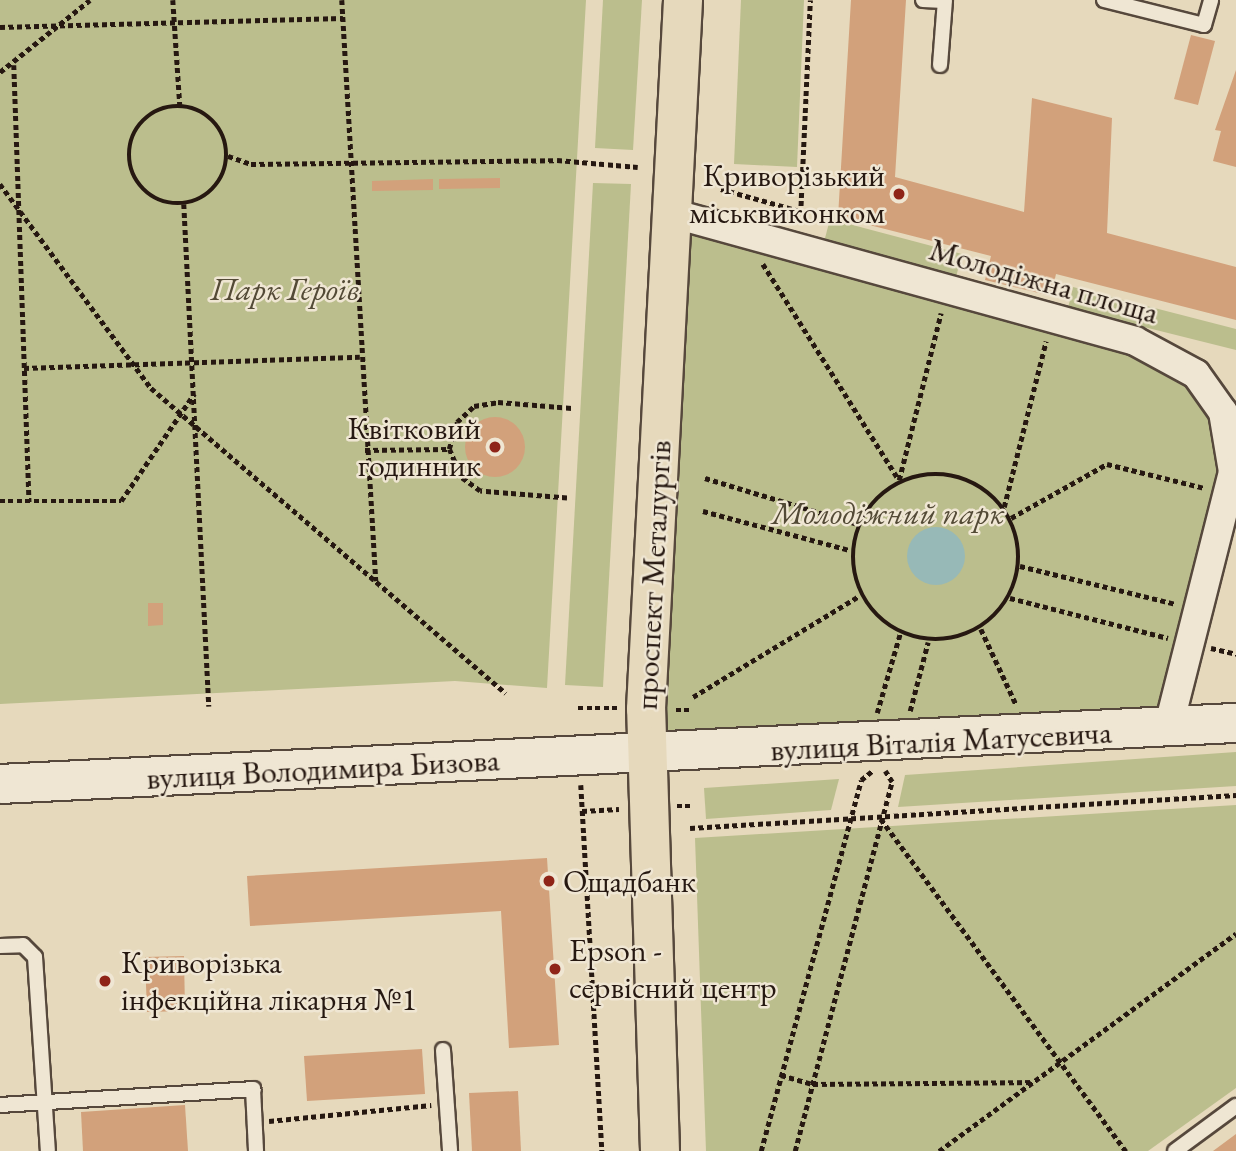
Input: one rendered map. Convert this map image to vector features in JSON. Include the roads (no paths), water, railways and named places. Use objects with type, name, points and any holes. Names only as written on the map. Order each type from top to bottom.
[{"type":"main road","name":"проспект Металургів","points":[[660,1151],[645,755],[683,0]]},
{"type":"street","name":"Молодіжна площа","points":[[671,213],[1052,316],[1158,348],[1196,374],[1231,433],[1230,494],[1168,728]]},
{"type":"street","name":"вулиця Віталія Матусевича","points":[[645,755],[888,737],[1032,737],[1236,723]]},
{"type":"street","name":"вулиця Володимира Бизова","points":[[0,784],[645,755]]},
{"type":"lane","points":[[923,0],[944,1],[940,65]]},
{"type":"lane","points":[[1104,0],[1204,25],[1211,0]]},
{"type":"lane","points":[[0,946],[23,945],[35,957],[48,1151]]},
{"type":"lane","points":[[443,1050],[450,1151]]},
{"type":"lane","points":[[0,1105],[253,1089],[256,1151]]},
{"type":"lane","points":[[1175,1151],[1236,1106]]},
{"type":"water","points":[[936,527],[957,535],[965,556],[957,577],[936,585],[915,577],[907,556],[915,535]]},
{"type":"place","name":"Криворізький міськвиконком","points":[[899,194]]},
{"type":"place","name":"Квітковий годинник","points":[[495,447]]},
{"type":"place","name":"Ощадбанк","points":[[549,881]]},
{"type":"place","name":"Epson - сервісний центр","points":[[555,969]]},
{"type":"place","name":"Криворізька інфекційна лікарня №1","points":[[105,981]]},
{"type":"park label","name":"Парк Героїв","points":[[285,289]]},
{"type":"park label","name":"Молодіжний парк","points":[[888,513]]}]
